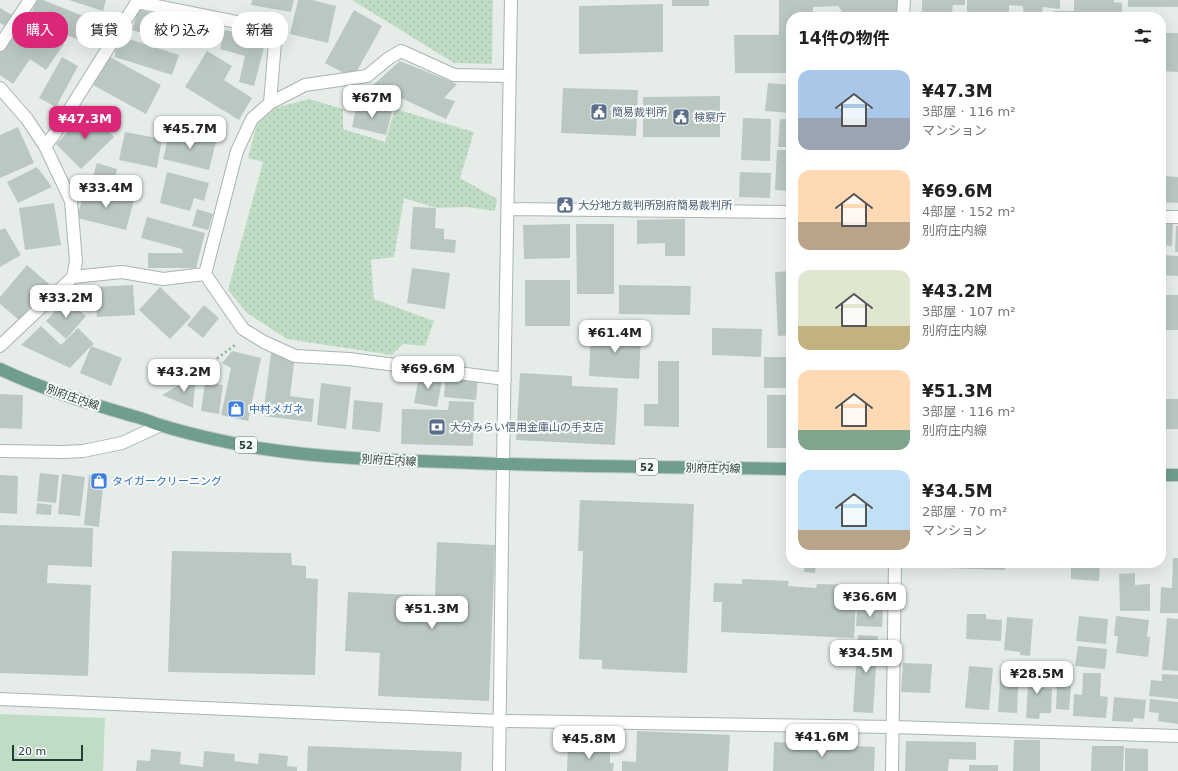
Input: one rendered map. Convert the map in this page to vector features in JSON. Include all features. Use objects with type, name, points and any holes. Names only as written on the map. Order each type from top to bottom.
[{"type":"main road","name":"別府庄内線","points":[[0,369],[53,391],[161,425],[245,445],[315,455],[503,465],[786,469]]},
{"type":"main road","points":[[1166,475],[1178,475]]},
{"type":"street","points":[[0,45],[30,0]]},
{"type":"street","points":[[499,771],[511,0]]},
{"type":"street","points":[[903,12],[904,0]]},
{"type":"street","points":[[45,146],[137,2],[276,30],[270,103]]},
{"type":"street","points":[[505,379],[349,359],[295,356],[264,342],[243,328],[205,274],[237,151],[252,119],[270,103],[306,85],[367,76],[389,58],[401,51],[454,75],[510,76]]},
{"type":"street","points":[[0,88],[27,119],[45,146],[71,201],[76,262],[73,276],[0,346]]},
{"type":"street","points":[[508,209],[786,212]]},
{"type":"street","points":[[1166,217],[1178,217]]},
{"type":"street","points":[[73,276],[122,272],[163,278],[205,274]]},
{"type":"street","points":[[0,451],[62,452],[83,450],[122,443],[161,425]]},
{"type":"street","points":[[892,771],[895,568]]},
{"type":"street","points":[[0,699],[500,721],[893,727],[1178,736]]},
{"type":"path","points":[[200,368],[219,357],[235,345],[248,332]]},
{"type":"green space","points":[[352,0],[493,0],[492,64],[454,63]]},
{"type":"green space","points":[[309,99],[343,109],[343,129],[385,142],[395,109],[474,132],[460,178],[497,199],[495,211],[467,207],[436,208],[404,198],[394,257],[371,260],[374,299],[434,321],[425,346],[403,344],[392,355],[287,339],[247,313],[228,290],[263,162],[248,158],[260,112]]},
{"type":"green space","points":[[0,714],[105,718],[103,771],[0,771]]},
{"type":"building","points":[[37,0],[43,0],[76,13],[76,39],[68,35],[68,12],[32,12]]},
{"type":"building","points":[[69,0],[106,0],[103,11]]},
{"type":"building","points":[[252,0],[294,0],[291,12],[251,5]]},
{"type":"building","points":[[298,0],[312,0],[336,6],[328,43],[290,34]]},
{"type":"building","points":[[672,0],[709,0],[709,6],[672,6]]},
{"type":"building","points":[[779,0],[897,0],[898,12],[842,12],[838,6],[813,7],[813,12],[786,12],[786,73],[735,73],[734,35],[779,35]]},
{"type":"building","points":[[922,0],[965,0],[965,5],[953,5],[952,12],[922,12]]},
{"type":"building","points":[[967,0],[1060,0],[1060,9],[1043,7],[1042,12],[1024,12],[1023,6],[1009,5],[1009,12],[967,12]]},
{"type":"building","points":[[1074,0],[1114,0],[1114,2],[1122,3],[1122,12],[1054,12],[1074,11]]},
{"type":"building","points":[[1128,0],[1178,0],[1178,7],[1128,7]]},
{"type":"building","points":[[663,4],[663,52],[579,54],[579,6]]},
{"type":"building","points":[[0,8],[12,15],[5,26],[0,23]]},
{"type":"building","points":[[138,9],[148,12],[140,12],[140,32],[132,30]]},
{"type":"building","points":[[354,10],[382,26],[353,78],[325,63]]},
{"type":"building","points":[[225,30],[232,32],[232,48],[264,48],[254,86],[239,82],[245,56],[220,49],[224,48]]},
{"type":"building","points":[[1166,33],[1178,33],[1178,72],[1166,71]]},
{"type":"building","points":[[12,34],[12,48],[61,48],[46,70],[30,59],[13,84],[0,75],[0,51]]},
{"type":"building","points":[[132,40],[140,43],[140,48],[157,48],[179,55],[172,75],[115,57],[115,48],[132,48]]},
{"type":"building","points":[[207,51],[232,66],[224,80],[252,98],[239,120],[185,87]]},
{"type":"building","points":[[108,56],[161,85],[146,114],[93,85]]},
{"type":"building","points":[[62,57],[78,66],[56,107],[39,98]]},
{"type":"building","points":[[400,61],[457,84],[444,98],[455,101],[446,119],[373,85]]},
{"type":"building","points":[[768,83],[786,85],[786,113],[765,111]]},
{"type":"building","name":"簡易裁判所","points":[[563,88],[638,90],[636,136],[561,133]]},
{"type":"building","name":"検察庁","points":[[720,96],[720,137],[643,137],[643,97]]},
{"type":"building","points":[[357,103],[392,112],[386,135],[352,127]]},
{"type":"building","points":[[88,111],[114,137],[81,169],[56,144]]},
{"type":"building","points":[[743,118],[771,119],[770,161],[741,160]]},
{"type":"building","points":[[780,119],[786,119],[786,147],[778,147]]},
{"type":"building","points":[[18,127],[34,163],[0,178],[0,135]]},
{"type":"building","points":[[170,130],[216,141],[209,170],[163,159]]},
{"type":"building","points":[[125,132],[162,139],[157,168],[119,160]]},
{"type":"building","points":[[777,150],[786,150],[786,191],[775,190]]},
{"type":"building","points":[[97,163],[117,169],[112,189],[91,183]]},
{"type":"building","points":[[37,167],[52,187],[18,203],[7,182]]},
{"type":"building","points":[[167,172],[209,183],[204,201],[194,198],[190,211],[160,203]]},
{"type":"building","points":[[740,172],[771,173],[770,198],[739,197]]},
{"type":"building","points":[[1166,176],[1178,177],[1178,203],[1166,202]]},
{"type":"building","points":[[85,188],[134,200],[126,230],[77,218]]},
{"type":"building","points":[[54,203],[61,245],[25,250],[19,208]]},
{"type":"building","points":[[413,207],[436,208],[435,228],[444,229],[444,239],[456,240],[455,253],[410,249]]},
{"type":"building","points":[[197,209],[213,214],[208,230],[192,226]]},
{"type":"building","points":[[147,217],[205,233],[196,268],[148,268],[148,253],[183,253],[182,249],[141,238]]},
{"type":"building","points":[[685,219],[685,256],[665,256],[665,243],[637,244],[637,220]]},
{"type":"building","points":[[1166,223],[1173,224],[1172,246],[1166,245]]},
{"type":"building","points":[[570,224],[570,258],[524,259],[523,225]]},
{"type":"building","points":[[576,224],[614,224],[614,294],[577,294]]},
{"type":"building","points":[[1176,226],[1178,226],[1178,252],[1175,252]]},
{"type":"building","points":[[5,228],[21,255],[0,267],[0,230]]},
{"type":"building","points":[[1166,255],[1178,256],[1178,276],[1166,275]]},
{"type":"building","points":[[27,265],[49,284],[19,320],[0,304],[0,297]]},
{"type":"building","points":[[412,268],[450,273],[445,309],[407,303]]},
{"type":"building","points":[[786,271],[786,335],[778,336],[775,272]]},
{"type":"building","points":[[525,280],[570,280],[570,326],[525,326]]},
{"type":"building","points":[[133,285],[135,315],[97,317],[95,287]]},
{"type":"building","points":[[619,285],[691,286],[690,315],[619,314]]},
{"type":"building","points":[[160,287],[191,317],[170,339],[139,310]]},
{"type":"building","points":[[1166,295],[1178,295],[1178,330],[1166,330]]},
{"type":"building","points":[[66,299],[86,316],[66,339],[46,321]]},
{"type":"building","points":[[204,305],[219,318],[203,338],[187,325]]},
{"type":"building","points":[[41,326],[61,345],[78,328],[94,344],[70,368],[21,345]]},
{"type":"building","points":[[712,328],[762,329],[761,357],[712,355]]},
{"type":"building","points":[[591,329],[641,332],[639,379],[589,376]]},
{"type":"building","points":[[91,346],[122,358],[111,386],[80,373]]},
{"type":"building","points":[[232,351],[261,358],[248,421],[221,415],[231,368],[222,363]]},
{"type":"building","points":[[271,353],[295,356],[290,396],[314,399],[312,422],[263,416]]},
{"type":"building","points":[[764,357],[786,357],[786,388],[764,388]]},
{"type":"building","points":[[658,361],[679,361],[679,427],[644,426],[644,404],[658,404]]},
{"type":"building","points":[[420,372],[443,376],[437,407],[414,403]]},
{"type":"building","points":[[520,373],[572,376],[572,386],[618,388],[615,445],[516,440]]},
{"type":"building","points":[[196,375],[193,408],[162,395]]},
{"type":"building","points":[[446,375],[478,377],[476,400],[444,397]]},
{"type":"building","points":[[205,383],[223,385],[219,414],[201,411]]},
{"type":"building","points":[[321,383],[351,387],[346,429],[317,425]]},
{"type":"building","points":[[0,394],[23,395],[22,429],[0,428]]},
{"type":"building","points":[[767,395],[786,395],[786,448],[767,448]]},
{"type":"building","points":[[1166,399],[1178,399],[1178,429],[1166,429]]},
{"type":"building","points":[[354,400],[383,403],[380,432],[352,429]]},
{"type":"building","name":"大分みらい信用金庫山の手支店","points":[[449,401],[474,402],[473,446],[401,444],[402,409],[448,410]]},
{"type":"building","points":[[40,473],[59,475],[56,503],[37,501]]},
{"type":"building","points":[[62,474],[85,477],[80,516],[58,514]]},
{"type":"building","points":[[0,475],[18,476],[17,514],[0,513]]},
{"type":"building","points":[[89,475],[104,477],[99,527],[84,525]]},
{"type":"building","points":[[580,500],[694,504],[687,673],[602,669],[602,660],[579,659],[583,551],[578,551]]},
{"type":"building","points":[[37,503],[52,505],[51,515],[36,514]]},
{"type":"building","points":[[0,525],[93,528],[92,567],[48,565],[47,583],[91,585],[88,676],[0,673]]},
{"type":"building","points":[[437,542],[495,545],[489,701],[378,696],[380,653],[345,651],[348,592],[435,596]]},
{"type":"building","points":[[172,551],[291,553],[292,565],[306,566],[306,578],[318,579],[315,675],[168,672]]},
{"type":"building","points":[[1173,558],[1178,558],[1178,613],[1160,613],[1161,587],[1172,588]]},
{"type":"building","points":[[804,568],[816,568],[815,573],[804,572]]},
{"type":"building","points":[[946,568],[1005,568],[1005,570]]},
{"type":"building","points":[[1071,568],[1100,568],[1099,581],[1071,579]]},
{"type":"building","points":[[1135,573],[1135,585],[1150,584],[1150,611],[1120,611],[1119,574]]},
{"type":"building","points":[[742,579],[789,581],[788,586],[816,588],[817,584],[857,585],[854,638],[721,632],[722,602],[713,602],[714,583],[742,584]]},
{"type":"building","points":[[859,587],[884,589],[883,603],[858,601]]},
{"type":"building","points":[[857,608],[883,609],[882,627],[856,626]]},
{"type":"building","points":[[967,614],[986,614],[986,619],[1002,620],[1001,641],[966,639]]},
{"type":"building","points":[[1079,616],[1108,619],[1106,644],[1076,641]]},
{"type":"building","points":[[1116,616],[1149,620],[1147,637],[1150,637],[1148,657],[1116,653],[1118,636],[1114,636]]},
{"type":"building","points":[[1007,617],[1033,619],[1030,656],[1020,655],[1020,652],[1004,650]]},
{"type":"building","points":[[1167,618],[1178,619],[1178,671],[1162,670]]},
{"type":"building","points":[[858,635],[878,636],[873,713],[853,712]]},
{"type":"building","points":[[1078,646],[1107,649],[1105,669],[1075,666]]},
{"type":"building","points":[[903,663],[932,664],[930,693],[901,692]]},
{"type":"building","points":[[969,666],[993,668],[989,710],[965,708]]},
{"type":"building","points":[[1001,666],[1019,667],[1017,713],[998,712]]},
{"type":"building","points":[[1029,666],[1043,667],[1041,688],[1052,689],[1051,713],[1040,713],[1039,719],[1026,718]]},
{"type":"building","points":[[1083,673],[1101,673],[1100,696],[1108,697],[1106,718],[1073,716],[1074,694],[1082,695]]},
{"type":"building","points":[[1162,674],[1178,675],[1178,699],[1149,696],[1151,680],[1162,681]]},
{"type":"building","points":[[1057,685],[1071,686],[1069,710],[1056,709]]},
{"type":"building","points":[[1114,697],[1146,700],[1144,719],[1133,718],[1133,722],[1112,721]]},
{"type":"building","points":[[1150,699],[1178,702],[1178,724],[1158,721],[1159,713],[1149,712]]},
{"type":"building","points":[[637,731],[730,735],[728,771],[622,771],[622,761],[636,762]]},
{"type":"building","points":[[1014,740],[1040,740],[1040,771],[1013,771]]},
{"type":"building","points":[[906,741],[976,742],[976,760],[949,759],[948,771],[905,771]]},
{"type":"building","points":[[774,742],[875,747],[874,771],[773,771]]},
{"type":"building","points":[[308,746],[462,752],[461,771],[307,771]]},
{"type":"building","points":[[1092,746],[1124,746],[1123,771],[1091,771]]},
{"type":"building","points":[[568,747],[610,749],[610,763],[614,763],[613,771],[567,771]]},
{"type":"building","points":[[1125,748],[1148,749],[1148,771],[1125,771]]},
{"type":"building","points":[[151,749],[181,752],[180,764],[203,767],[204,751],[235,754],[234,761],[258,764],[259,753],[288,756],[287,766],[297,767],[297,771],[136,771],[137,760],[150,761]]},
{"type":"building","points":[[969,765],[998,765],[998,771],[969,771]]},
{"type":"place","name":"簡易裁判所","points":[[599,112]]},
{"type":"place","name":"検察庁","points":[[681,117]]},
{"type":"place","name":"大分地方裁判所別府簡易裁判所","points":[[565,205]]},
{"type":"place","name":"中村メガネ","points":[[236,409]]},
{"type":"place","name":"大分みらい信用金庫山の手支店","points":[[437,427]]},
{"type":"place","name":"タイガークリーニング","points":[[99,481]]}]
